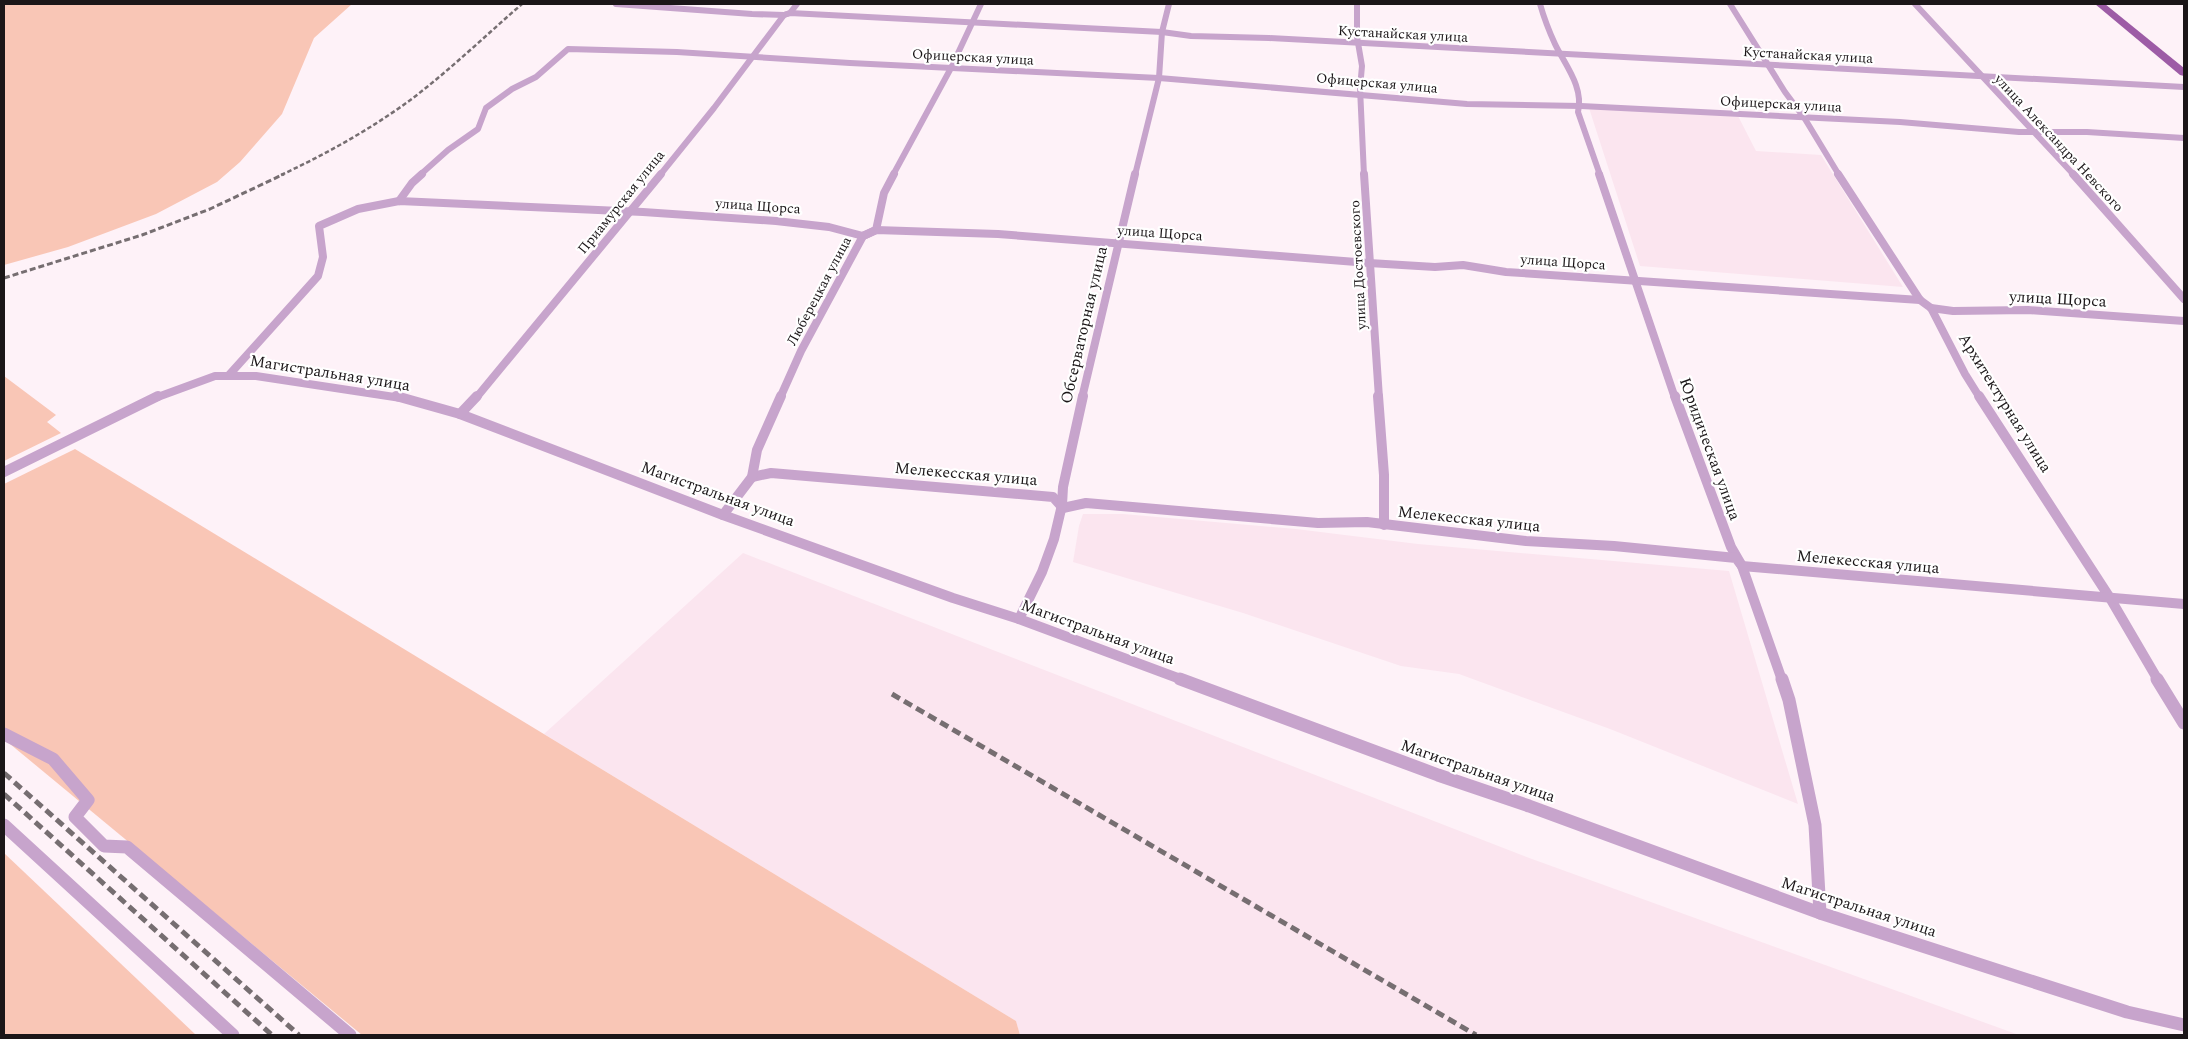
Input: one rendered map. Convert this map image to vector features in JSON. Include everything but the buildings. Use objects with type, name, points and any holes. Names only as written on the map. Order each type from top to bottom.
[{"type":"main road","points":[[2100,4],[2184,73]]},
{"type":"street","name":"Приамурская улица","points":[[460,414],[487,386],[632,210],[787,14],[797,4]]},
{"type":"street","name":"Люберецкая улица","points":[[876,230],[884,193],[951,68],[981,4]]},
{"type":"street","name":"Обсерваторная улица","points":[[1019,619],[1035,589],[1059,525],[1063,508],[1064,487],[1092,352],[1159,78],[1162,32],[1169,4]]},
{"type":"street","name":"улица Достоевского","points":[[1357,4],[1357,37],[1362,66],[1361,94],[1369,263],[1384,475],[1384,525]]},
{"type":"street","name":"Юридическая улица","points":[[1540,4],[1580,98],[1581,106],[1578,112],[1670,383],[1739,562],[1789,700],[1815,825],[1820,914]]},
{"type":"street","name":"Архитектурная улица","points":[[1730,4],[1920,300],[1931,308],[1965,374],[2110,598],[2184,723]]},
{"type":"street","name":"улица Александра Невского","points":[[1914,4],[2032,132],[2052,151],[2184,299]]},
{"type":"street","name":"Кустанайская улица","points":[[618,5],[1162,32],[1191,36],[1269,38],[2184,88]]},
{"type":"street","name":"Офицерская улица","points":[[399,201],[412,183],[441,156],[478,129],[486,108],[512,90],[536,77],[568,49],[677,52],[752,58],[1159,78],[1467,104],[1581,106],[1805,119],[1900,122],[2032,132],[2087,132],[2184,138]]},
{"type":"street","name":"улица Щорса","points":[[229,375],[318,276],[323,257],[319,226],[360,207],[399,201],[632,210],[807,224],[849,231],[862,236],[876,230],[998,234],[1369,263],[1435,267],[1463,264],[1506,272],[1636,282],[1783,289],[1920,300]]},
{"type":"street","name":"Люберецкая улица","points":[[723,515],[752,477],[757,450],[801,352],[862,236]]},
{"type":"street","name":"улица Щорса","points":[[1931,308],[1953,311],[2028,310],[2184,321]]},
{"type":"street","name":"Магистральная улица","points":[[4,472],[175,389],[215,376],[256,376],[395,396],[460,414],[723,515],[953,598],[1019,619],[1438,775],[1529,806],[1820,914],[2127,1012],[2184,1026]]},
{"type":"street","name":"Мелекесская улица","points":[[752,477],[771,473],[1008,492],[1053,497],[1063,508],[1086,503],[1318,523],[1367,522],[1526,541],[1614,546],[1739,562],[2184,604]]},
{"type":"street","points":[[4,734],[53,759],[88,800],[75,817],[104,846],[127,847],[350,1035]]},
{"type":"street","points":[[4,825],[233,1035]]},
{"type":"shaded area","points":[[4,4],[352,4],[314,38],[282,114],[240,162],[217,182],[156,214],[68,247],[4,265]]},
{"type":"shaded area","points":[[1589,108],[1738,116],[1756,151],[1821,155],[1903,287],[1640,266]]},
{"type":"shaded area","points":[[4,376],[56,415],[47,422],[61,433],[4,461]]},
{"type":"shaded area","points":[[75,449],[1016,1021],[1020,1035],[362,1035],[4,739],[4,484]]},
{"type":"shaded area","points":[[1083,514],[1123,514],[1296,529],[1418,544],[1729,571],[1798,804],[1610,729],[1459,674],[1401,666],[1243,613],[1073,562]]},
{"type":"shaded area","points":[[743,553],[1532,859],[2019,1035],[1020,1035],[1016,1021],[544,734]]},
{"type":"shaded area","points":[[4,853],[196,1035],[4,1035]]},
{"type":"railway","points":[[281,175],[347,141],[409,101],[453,66],[522,4]]},
{"type":"railway","points":[[4,278],[142,235],[210,209],[284,174]]},
{"type":"railway","points":[[892,694],[1476,1035]]},
{"type":"railway","points":[[4,773],[299,1035]]},
{"type":"railway","points":[[4,794],[272,1035]]}]
